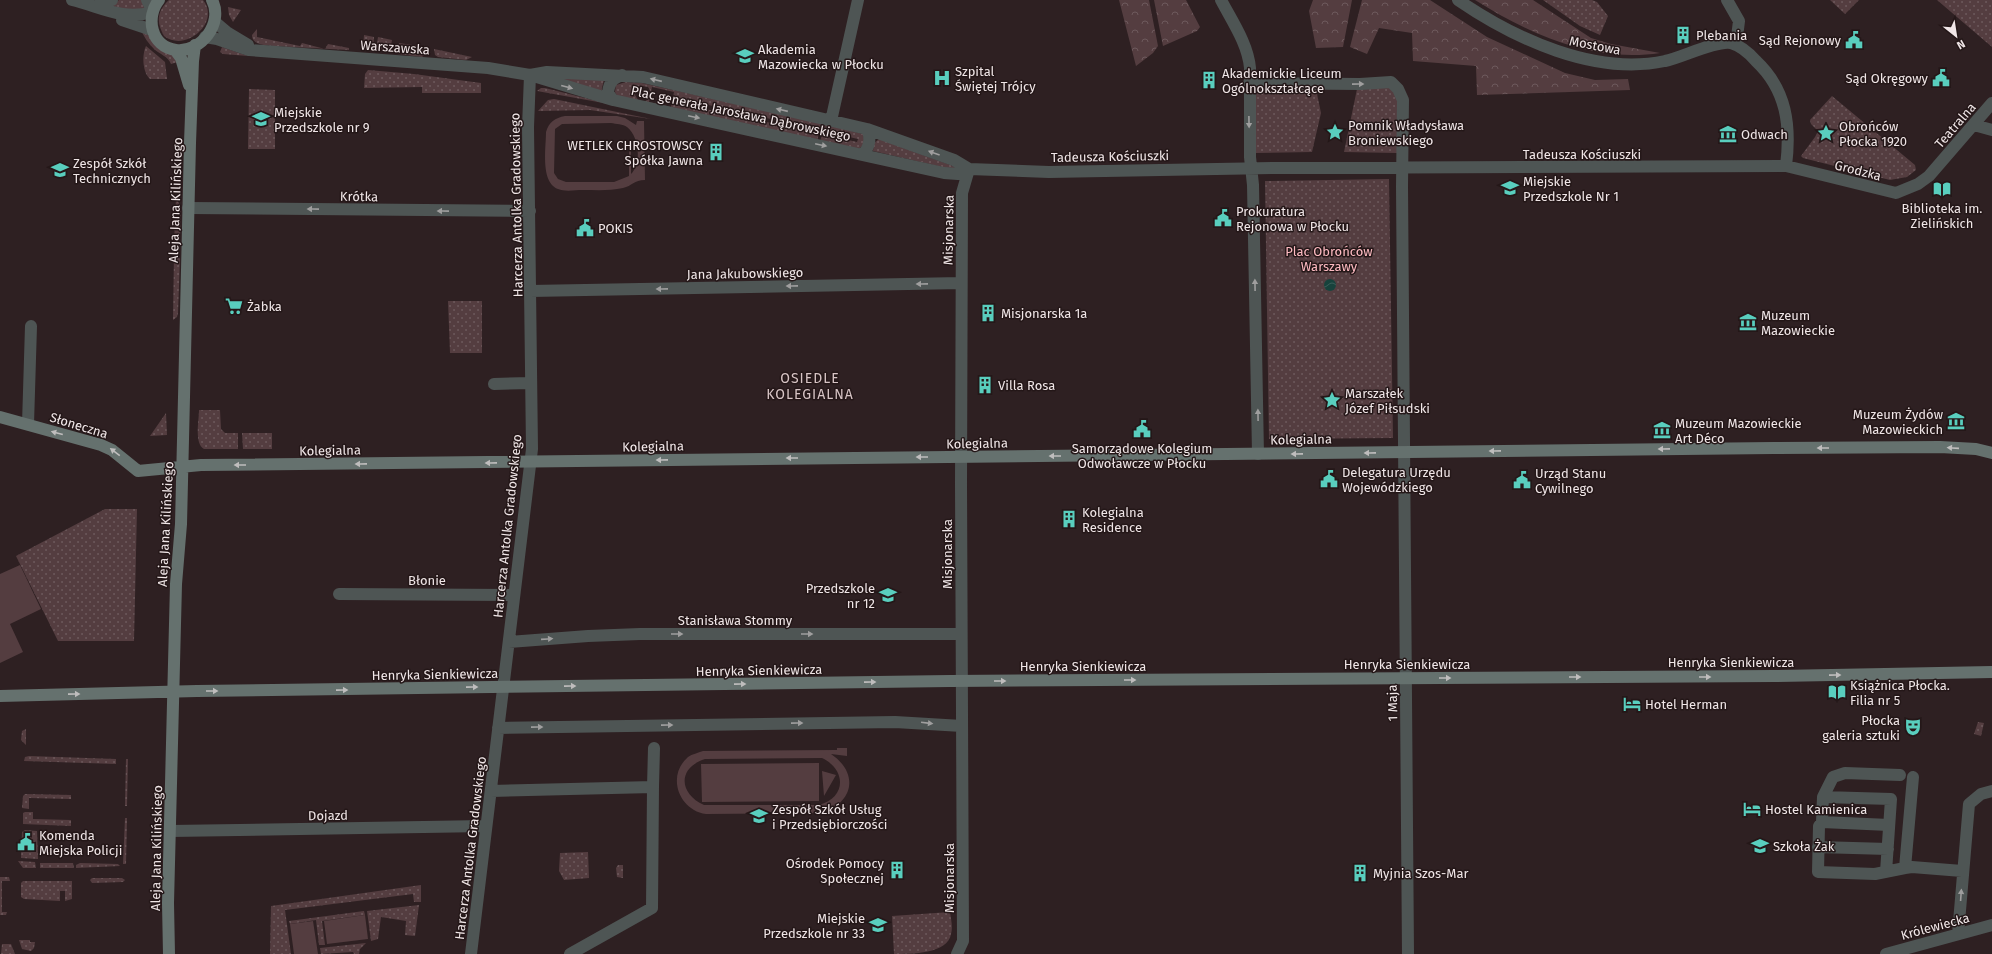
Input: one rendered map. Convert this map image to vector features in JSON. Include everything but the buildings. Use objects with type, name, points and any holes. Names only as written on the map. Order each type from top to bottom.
[{"type":"street","points":[[72,0],[96,6],[118,18],[152,30],[161,42],[175,50],[186,49],[196,45],[205,37],[215,22],[216,10],[214,1]]},
{"type":"street","points":[[96,6],[112,0]]},
{"type":"street","points":[[831,121],[858,0]]},
{"type":"street","points":[[1221,0],[1249,58],[1250,168],[1253,185],[1258,454]]},
{"type":"street","name":"Mostowa","points":[[1458,0],[1534,42],[1566,55],[1594,62],[1623,65],[1649,64],[1719,45],[1730,43],[1736,45]]},
{"type":"street","points":[[1727,0],[1739,20],[1736,45],[1762,66],[1782,96],[1787,121],[1786,166]]},
{"type":"street","points":[[109,12],[132,16],[152,6],[152,30]]},
{"type":"street","name":"Warszawska","points":[[215,22],[228,33],[258,50]]},
{"type":"street","name":"Warszawska","points":[[205,37],[217,39],[240,48],[355,59],[488,68],[530,76]]},
{"type":"street","name":"Aleja Jana Kilińskiego","points":[[169,954],[170,831],[176,584],[181,524],[188,208],[193,61],[196,45]]},
{"type":"street","name":"Aleja Jana Kilińskiego","points":[[175,50],[183,64],[192,95]]},
{"type":"street","name":"Plac generała Jarosława Dąbrowskiego","points":[[530,76],[548,72],[643,77],[868,129],[954,160],[969,169]]},
{"type":"street","name":"Plac generała Jarosława Dąbrowskiego","points":[[613,100],[608,93],[608,87],[612,80],[622,75]]},
{"type":"street","name":"Plac generała Jarosława Dąbrowskiego","points":[[530,76],[613,100],[944,173],[958,174],[969,169]]},
{"type":"street","name":"Harcerza Antolka Gradowskiego","points":[[471,954],[485,826],[491,790],[532,449],[528,127],[530,76]]},
{"type":"street","points":[[1249,83],[1360,84],[1390,82],[1398,89],[1403,100],[1404,452]]},
{"type":"street","name":"Teatralna","points":[[1938,165],[1992,103]]},
{"type":"street","points":[[1974,124],[1992,130]]},
{"type":"street","name":"Plac generała Jarosława Dąbrowskiego","points":[[863,154],[869,144],[870,137],[868,129]]},
{"type":"street","name":"Grodzka","points":[[1763,166],[1786,166],[1896,193],[1918,184],[1929,176],[1938,165]]},
{"type":"street","name":"Tadeusza Kościuszki","points":[[969,169],[1049,172],[1250,168],[1763,166]]},
{"type":"street","name":"Misjonarska","points":[[957,954],[963,941],[961,634],[962,193],[969,169]]},
{"type":"street","name":"Krótka","points":[[188,208],[530,211]]},
{"type":"street","name":"Jana Jakubowskiego","points":[[530,290],[961,283]]},
{"type":"street","points":[[28,424],[31,326]]},
{"type":"street","points":[[494,384],[531,383]]},
{"type":"street","name":"Słoneczna","points":[[0,417],[101,444],[112,450],[138,471]]},
{"type":"street","name":"Kolegialna","points":[[138,471],[201,465],[1773,448],[1940,447],[1976,449],[1992,453]]},
{"type":"street","name":"1 Maja","points":[[1404,452],[1408,954]]},
{"type":"street","name":"Błonie","points":[[339,594],[514,595]]},
{"type":"street","name":"Stanisława Stommy","points":[[508,642],[640,634],[961,634]]},
{"type":"street","name":"Henryka Sienkiewicza","points":[[0,696],[174,692],[962,681],[1774,676],[1992,672]]},
{"type":"street","points":[[498,728],[895,722],[962,726]]},
{"type":"street","points":[[570,954],[652,908],[654,748]]},
{"type":"street","points":[[1900,775],[1845,773],[1833,777],[1823,797],[1822,822],[1819,826],[1818,872],[1875,874],[1912,867],[1962,871]]},
{"type":"street","points":[[1905,868],[1913,778]]},
{"type":"street","points":[[491,790],[653,788]]},
{"type":"street","points":[[1958,934],[1962,871],[1969,804],[1981,794],[1992,791]]},
{"type":"street","points":[[1823,797],[1891,799],[1886,872]]},
{"type":"street","points":[[1822,822],[1889,825]]},
{"type":"street","name":"Dojazd","points":[[170,831],[485,826]]},
{"type":"street","points":[[1818,847],[1888,850]]},
{"type":"street","name":"Królewiecka","points":[[1886,954],[1926,948],[1958,934],[1992,925]]},
{"type":"green space","points":[[119,0],[142,0],[146,8],[133,12],[112,6]]},
{"type":"green space","points":[[169,0],[203,0],[207,9],[208,17],[204,26],[198,33],[191,38],[182,41],[173,40],[164,36],[161,31],[159,17],[162,8]]},
{"type":"green space","points":[[1119,0],[1149,0],[1158,46],[1153,53],[1136,66]]},
{"type":"green space","points":[[1154,0],[1186,0],[1200,27],[1197,31],[1163,46]]},
{"type":"green space","points":[[1313,0],[1352,0],[1343,47],[1316,48],[1309,11]]},
{"type":"green space","points":[[1362,0],[1430,0],[1487,37],[1565,73],[1595,80],[1628,79],[1630,90],[1477,95],[1476,66],[1413,61],[1412,33],[1379,28],[1367,54],[1350,47]]},
{"type":"green space","points":[[1475,0],[1533,0],[1591,38],[1611,44],[1660,53],[1635,55],[1611,54],[1587,50],[1540,35],[1496,13]]},
{"type":"green space","points":[[1543,0],[1592,0],[1597,2],[1608,16],[1600,35],[1580,26]]},
{"type":"green space","points":[[1830,0],[1859,0],[1845,14]]},
{"type":"green space","points":[[1937,0],[1992,0],[1992,47]]},
{"type":"green space","points":[[228,7],[241,10],[233,22],[229,15]]},
{"type":"green space","points":[[257,29],[257,37],[300,46],[302,43],[324,49],[263,45],[254,41],[252,35]]},
{"type":"green space","points":[[141,30],[173,54],[178,62],[171,64],[168,59],[152,47],[146,40]]},
{"type":"green space","points":[[364,35],[374,37],[373,50],[363,50]]},
{"type":"green space","points":[[378,37],[392,40],[390,51],[376,50]]},
{"type":"green space","points":[[399,43],[426,47],[425,54],[422,57],[398,54]]},
{"type":"green space","points":[[328,44],[349,48],[349,50],[325,49]]},
{"type":"green space","points":[[146,46],[165,62],[167,79],[150,79],[147,76],[144,68],[144,54]]},
{"type":"green space","points":[[222,47],[248,56],[223,54],[220,52]]},
{"type":"green space","points":[[434,49],[472,57],[466,60],[438,57],[435,55]]},
{"type":"green space","points":[[368,70],[414,74],[481,83],[481,93],[422,93],[422,87],[364,88],[365,74]]},
{"type":"green space","points":[[543,76],[604,80],[601,92]]},
{"type":"green space","points":[[626,82],[642,83],[821,123],[820,130],[673,97],[674,92],[652,87],[651,92],[648,87],[642,86],[636,89],[635,95],[638,100],[644,102],[650,98],[649,102],[671,107],[672,102],[819,133],[817,141],[617,96],[615,92],[616,85]]},
{"type":"green space","points":[[1388,86],[1398,96],[1397,153],[1344,152],[1357,89]]},
{"type":"green space","points":[[541,88],[545,88],[609,104],[537,91]]},
{"type":"green space","points":[[1261,88],[1316,89],[1321,113],[1312,152],[1255,153],[1255,90]]},
{"type":"green space","points":[[249,89],[275,90],[275,149],[248,149]]},
{"type":"green space","points":[[1832,96],[1915,165],[1916,170],[1907,177],[1890,180],[1803,158],[1801,156],[1818,131],[1811,124],[1810,120]]},
{"type":"green space","points":[[554,99],[651,119],[590,110],[538,111],[548,100]]},
{"type":"green space","points":[[617,116],[625,118],[636,125],[637,121],[644,121],[645,180],[638,181],[623,188],[608,190],[564,190],[558,189],[552,185],[546,172],[545,164],[546,132],[555,119],[561,117]],"holes":[[[611,123],[627,127],[634,137],[638,150],[638,157],[637,163],[631,174],[631,145],[629,145],[629,176],[614,182],[566,182],[558,179],[554,173],[555,129],[562,124]]]},
{"type":"green space","points":[[825,124],[863,134],[865,143],[860,148],[856,149],[820,142],[822,134],[857,142],[858,139],[823,131]]},
{"type":"green space","points":[[879,139],[956,167],[955,170],[873,151],[874,143]]},
{"type":"green space","name":"Plac Obrońców Warszawy","points":[[1389,179],[1393,438],[1269,439],[1265,181]]},
{"type":"green space","points":[[176,198],[181,207],[180,237],[179,241],[174,244]]},
{"type":"green space","points":[[174,253],[178,255],[180,259],[178,313],[177,317],[173,320]]},
{"type":"green space","points":[[448,301],[482,301],[482,353],[450,353]]},
{"type":"green space","points":[[199,410],[220,410],[221,429],[225,433],[238,433],[238,449],[204,449],[201,446],[198,437]]},
{"type":"green space","points":[[166,413],[167,435],[150,436]]},
{"type":"green space","points":[[242,433],[272,433],[272,449],[243,449]]},
{"type":"green space","points":[[105,509],[137,509],[134,641],[58,641],[16,556]]},
{"type":"green space","points":[[20,565],[41,609],[10,624],[23,652],[0,663],[0,574]]},
{"type":"green space","points":[[1978,722],[1984,723],[1981,736],[1974,734]]},
{"type":"green space","points":[[26,729],[26,745],[21,740],[22,731]]},
{"type":"green space","points":[[837,748],[847,748],[847,756],[831,754],[846,770],[849,778],[849,786],[846,795],[841,802],[822,813],[706,814],[689,806],[679,791],[677,782],[681,765],[688,757],[703,751],[837,750]],"holes":[[[822,758],[836,769],[840,783],[834,796],[828,801],[819,805],[704,805],[696,800],[686,788],[686,775],[690,768],[696,763],[705,759]]]},
{"type":"green space","points":[[25,757],[116,759],[116,764],[24,761]]},
{"type":"green space","points":[[126,759],[128,759],[127,806],[125,806]]},
{"type":"green space","points":[[819,763],[819,801],[702,802],[701,764]]},
{"type":"green space","points":[[822,771],[836,775],[824,796]]},
{"type":"green space","points":[[25,794],[71,795],[71,799],[29,798],[29,809],[22,808],[23,796]]},
{"type":"green space","points":[[33,812],[33,819],[71,820],[71,826],[23,824],[23,813]]},
{"type":"green space","points":[[125,818],[127,818],[126,864],[123,864]]},
{"type":"green space","points":[[25,830],[37,831],[38,859],[21,858],[22,832]]},
{"type":"green space","points":[[588,852],[589,878],[564,880],[559,871],[560,853]]},
{"type":"green space","points":[[18,861],[35,862],[36,868],[23,868]]},
{"type":"green space","points":[[40,863],[73,863],[74,868],[40,868]]},
{"type":"green space","points":[[80,863],[118,864],[120,866],[76,868],[76,865]]},
{"type":"green space","points":[[618,865],[623,865],[623,878],[617,877],[616,868]]},
{"type":"green space","points":[[0,877],[9,877],[10,881],[2,881],[2,912],[7,912],[6,915],[0,915]]},
{"type":"green space","points":[[92,878],[122,878],[125,880],[123,882],[92,883],[90,880]]},
{"type":"green space","points":[[23,881],[72,881],[72,899],[65,901],[65,891],[60,891],[60,901],[24,899],[21,897],[21,883]]},
{"type":"green space","points":[[421,885],[421,902],[414,902],[413,894],[285,910],[291,954],[270,954],[271,906]]},
{"type":"green space","points":[[419,905],[415,936],[405,935],[406,921],[381,917],[378,939],[371,941],[367,911]]},
{"type":"green space","points":[[364,911],[365,915],[322,921],[325,945],[319,945],[316,920],[290,924],[289,921]]},
{"type":"green space","points":[[950,912],[952,931],[948,941],[943,946],[928,952],[894,954],[892,916]]},
{"type":"green space","points":[[365,915],[368,939],[327,944],[324,921]]},
{"type":"green space","points":[[313,921],[318,954],[294,954],[290,924]]},
{"type":"green space","points":[[19,940],[30,940],[30,942],[35,942],[34,948],[31,951],[22,949]]},
{"type":"green space","points":[[366,943],[360,949],[359,954],[354,954],[353,952],[321,954],[320,948]]},
{"type":"green space","points":[[2,944],[11,944],[15,954],[1,954]]},
{"type":"water","points":[[1328,279],[1332,279],[1336,285],[1332,291],[1328,291],[1324,287],[1324,283]]},
{"type":"place","name":"Plebania","points":[[1683,35]]},
{"type":"place","name":"Sąd Rejonowy","points":[[1854,40]]},
{"type":"place","name":"Akademia Mazowiecka w Płocku","points":[[745,56]]},
{"type":"place","name":"Szpital Świętej Trójcy","points":[[942,78]]},
{"type":"place","name":"Sąd Okręgowy","points":[[1941,78]]},
{"type":"place","name":"Akademickie Liceum Ogólnokształcące","points":[[1209,80]]},
{"type":"place","name":"Miejskie Przedszkole nr 9","points":[[261,119]]},
{"type":"place","name":"Pomnik Władysława Broniewskiego","points":[[1335,132]]},
{"type":"place","name":"Obrońców Płocka 1920","points":[[1826,133]]},
{"type":"place","name":"Odwach","points":[[1728,134]]},
{"type":"place","name":"WETLEK CHROSTOWSCY Spółka Jawna","points":[[716,152]]},
{"type":"place","name":"Zespół Szkół Technicznych","points":[[60,170]]},
{"type":"place","name":"Miejskie Przedszkole Nr 1","points":[[1510,188]]},
{"type":"place","name":"Biblioteka im. Zielińskich","points":[[1942,189]]},
{"type":"place","name":"Prokuratura Rejonowa w Płocku","points":[[1223,218]]},
{"type":"place","name":"POKIS","points":[[585,228]]},
{"type":"place","name":"Żabka","points":[[234,306]]},
{"type":"place","name":"Misjonarska 1a","points":[[988,313]]},
{"type":"place","name":"Muzeum Mazowieckie","points":[[1748,322]]},
{"type":"place","name":"Villa Rosa","points":[[985,385]]},
{"type":"place","name":"Marszałek Józef Piłsudski","points":[[1332,400]]},
{"type":"place","name":"Muzeum Żydów Mazowieckich","points":[[1956,421]]},
{"type":"place","name":"Samorządowe Kolegium Odwoławcze w Płocku","points":[[1142,429]]},
{"type":"place","name":"Muzeum Mazowieckie Art Déco","points":[[1662,430]]},
{"type":"place","name":"Delegatura Urzędu Wojewódzkiego","points":[[1329,479]]},
{"type":"place","name":"Urząd Stanu Cywilnego","points":[[1522,480]]},
{"type":"place","name":"Kolegialna Residence","points":[[1069,519]]},
{"type":"place","name":"Przedszkole nr 12","points":[[888,595]]},
{"type":"place","name":"Książnica Płocka. Filia nr 5","points":[[1837,692]]},
{"type":"place","name":"Hotel Herman","points":[[1632,704]]},
{"type":"place","name":"Płocka galeria sztuki","points":[[1913,727]]},
{"type":"place","name":"Hostel Kamienica","points":[[1752,809]]},
{"type":"place","name":"Zespół Szkół Usług i Przedsiębiorczości","points":[[759,816]]},
{"type":"place","name":"Komenda Miejska Policji","points":[[26,842]]},
{"type":"place","name":"Szkoła Żak","points":[[1760,846]]},
{"type":"place","name":"Ośrodek Pomocy Społecznej","points":[[897,870]]},
{"type":"place","name":"Myjnia Szos-Mar","points":[[1360,873]]},
{"type":"place","name":"Miejskie Przedszkole nr 33","points":[[878,925]]},
{"type":"district","name":"OSIEDLE KOLEGIALNA","points":[[810,386]]}]
